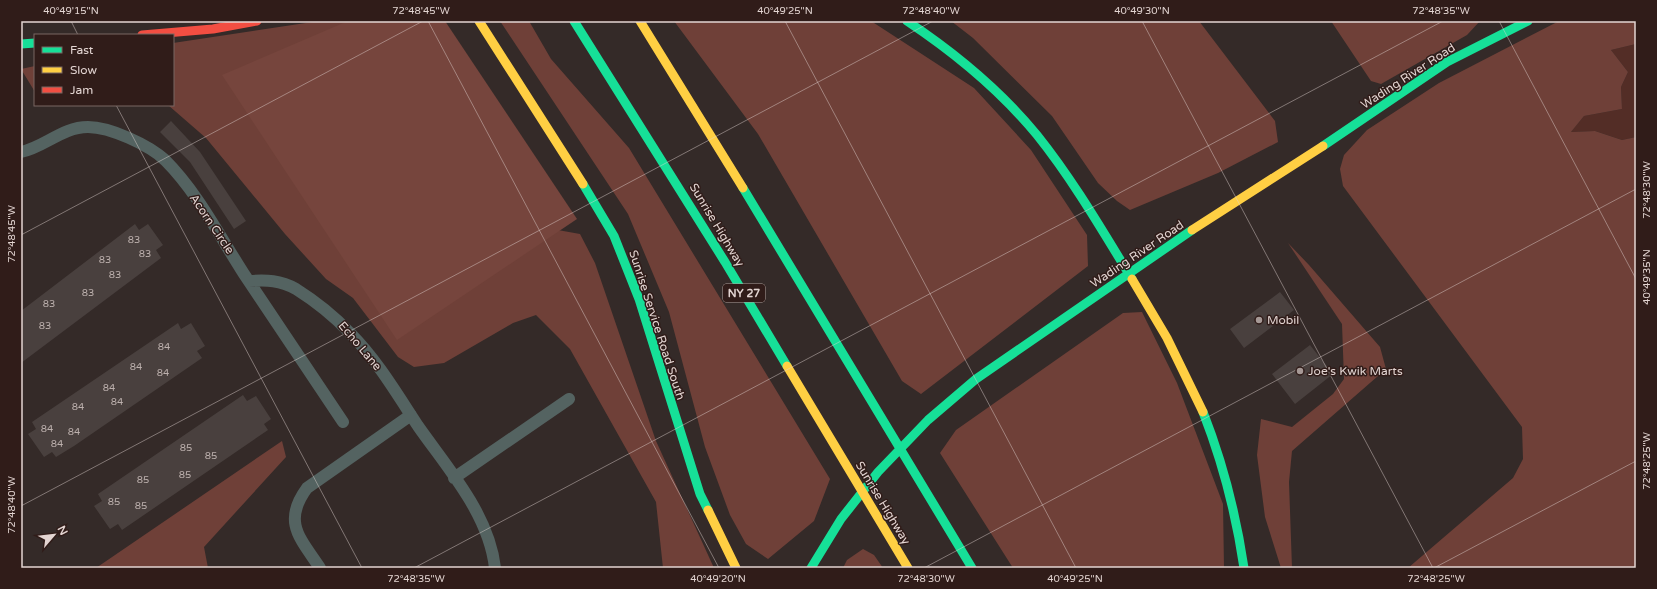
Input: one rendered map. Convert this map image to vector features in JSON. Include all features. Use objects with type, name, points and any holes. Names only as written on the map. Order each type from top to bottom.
[{"type":"main road","points":[[155,34],[206,30],[256,21]]},
{"type":"main road","name":"Sunrise Service Road South","points":[[479,21],[591,196],[614,236],[639,299],[700,494],[736,568]]},
{"type":"main road","name":"Sunrise Highway","points":[[574,21],[729,268],[908,568]]},
{"type":"main road","points":[[640,21],[774,238],[972,568]]},
{"type":"main road","points":[[907,21],[947,49],[975,73],[1032,130],[1076,188],[1129,274],[1168,340],[1192,386],[1213,434],[1233,506],[1244,568]]},
{"type":"main road","name":"Wading River Road","points":[[811,568],[829,537],[853,502],[878,472],[939,410],[990,369],[1185,235],[1289,169],[1447,62],[1528,21]]},
{"type":"main road","points":[[21,44],[34,43]]},
{"type":"street","name":"Acorn Circle","points":[[21,152],[41,145],[56,135],[74,128],[89,127],[104,129],[133,140],[164,159],[198,202],[343,422]]},
{"type":"street","name":"Echo Lane","points":[[249,281],[274,280],[296,289],[334,317],[351,333],[376,364],[476,509],[488,537],[495,568]]},
{"type":"street","points":[[454,478],[569,399]]},
{"type":"street","points":[[320,568],[295,528],[294,514],[297,501],[307,488],[411,415]]},
{"type":"shaded area","points":[[319,21],[419,21],[541,227],[580,234],[595,263],[656,441],[714,568],[663,568],[656,502],[570,349],[536,315],[513,323],[444,363],[414,367],[398,357],[353,298],[326,279],[285,234],[206,138],[169,106],[174,106],[174,43]]},
{"type":"shaded area","points":[[348,21],[445,21],[577,219],[397,340],[222,75]]},
{"type":"shaded area","points":[[500,21],[529,21],[551,59],[629,148],[830,479],[814,521],[768,559],[746,544],[730,515],[705,447],[669,312],[628,214]]},
{"type":"shaded area","points":[[674,21],[871,21],[974,88],[1031,150],[1087,235],[1088,266],[921,394],[902,381],[758,134]]},
{"type":"shaded area","points":[[951,21],[1199,21],[1275,121],[1278,142],[1218,173],[1130,210],[1117,201],[1098,183],[1052,116],[973,38]]},
{"type":"shaded area","points":[[1331,21],[1480,21],[1467,35],[1381,84],[1371,81]]},
{"type":"shaded area","points":[[1559,21],[1636,21],[1636,44],[1611,50],[1628,72],[1621,87],[1622,109],[1584,116],[1571,132],[1595,131],[1622,140],[1636,137],[1636,568],[1408,568],[1513,478],[1523,459],[1522,427],[1343,186],[1340,169],[1344,155],[1367,130],[1439,83]]},
{"type":"shaded area","points":[[1636,44],[1636,137],[1622,140],[1595,131],[1571,132],[1584,116],[1622,109],[1621,87],[1628,72],[1611,50]]},
{"type":"shaded area","points":[[34,66],[34,90],[21,69]]},
{"type":"shaded area","points":[[1288,243],[1380,347],[1386,369],[1292,451],[1289,482],[1292,568],[1281,568],[1265,517],[1257,455],[1261,419],[1292,427],[1333,394],[1344,379],[1342,324]]},
{"type":"shaded area","points":[[1142,312],[1177,383],[1223,504],[1224,568],[1013,568],[940,453],[956,430],[1123,313]]},
{"type":"shaded area","points":[[282,441],[286,457],[204,547],[208,568],[96,568]]},
{"type":"shaded area","points":[[863,549],[874,555],[883,568],[843,568],[847,560]]},
{"type":"building","points":[[171,121],[200,152],[246,221],[234,229],[190,162],[160,132]]},
{"type":"building","points":[[135,224],[139,230],[148,224],[163,245],[156,250],[161,258],[21,363],[21,311]]},
{"type":"building","points":[[1280,292],[1294,310],[1244,348],[1230,329]]},
{"type":"building","points":[[178,323],[181,329],[191,323],[205,346],[197,351],[202,358],[74,446],[56,457],[52,452],[44,457],[28,434],[36,429],[32,422]]},
{"type":"building","points":[[1310,345],[1333,374],[1295,404],[1272,374]]},
{"type":"building","points":[[243,395],[247,401],[256,396],[271,419],[264,424],[268,430],[122,530],[118,524],[110,529],[94,506],[102,501],[98,494]]},
{"type":"traffic: fast","points":[[574,21],[725,262],[787,366]]},
{"type":"traffic: fast","points":[[907,21],[925,33],[976,73],[1023,118],[1075,187],[1132,279]]},
{"type":"traffic: fast","points":[[1323,146],[1447,62],[1528,21]]},
{"type":"traffic: fast","points":[[21,44],[34,43]]},
{"type":"traffic: fast","points":[[583,184],[614,236],[639,299],[700,494],[708,510]]},
{"type":"traffic: fast","points":[[743,188],[972,568]]},
{"type":"traffic: fast","points":[[811,568],[841,519],[878,472],[928,420],[976,379],[1192,230]]},
{"type":"traffic: fast","points":[[1203,412],[1217,450],[1228,489],[1244,568]]},
{"type":"traffic: slow","points":[[479,21],[583,184]]},
{"type":"traffic: slow","points":[[640,21],[743,188]]},
{"type":"traffic: slow","points":[[1192,230],[1323,146]]},
{"type":"traffic: slow","points":[[1132,279],[1167,338],[1203,412]]},
{"type":"traffic: slow","points":[[787,366],[908,568]]},
{"type":"traffic: slow","points":[[708,510],[736,568]]},
{"type":"traffic: jam","points":[[154,34],[213,29],[257,21]]},
{"type":"place","name":"Mobil","points":[[1259,320]]},
{"type":"place","name":"Joe's Kwik Marts","points":[[1300,371]]}]
